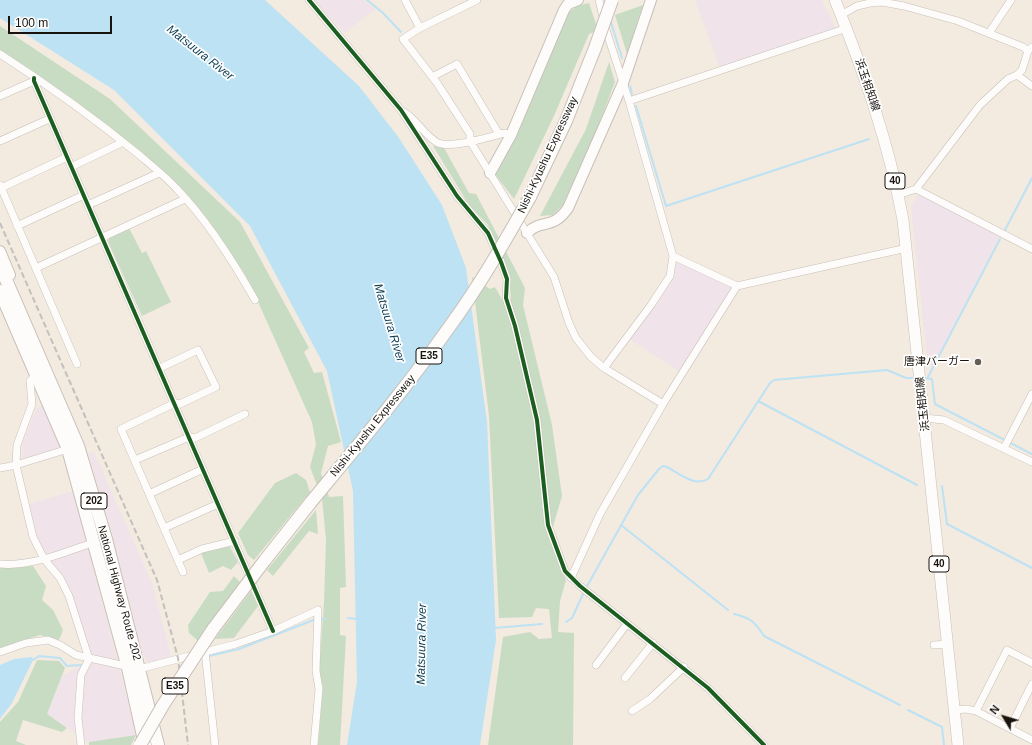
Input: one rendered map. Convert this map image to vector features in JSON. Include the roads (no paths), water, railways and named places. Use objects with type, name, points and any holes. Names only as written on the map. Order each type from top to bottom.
[{"type":"highway","name":"Nishi-Kyushu Expressway","points":[[140,745],[164,705],[214,629],[265,560],[415,374],[451,325],[505,242],[530,197],[566,121],[612,0]]},
{"type":"highway","name":"National Highway Route 202","points":[[0,266],[78,446],[106,539],[134,669],[145,745]]},
{"type":"highway","name":"National Highway Route 202","points":[[0,291],[68,449],[95,542],[158,745]]},
{"type":"main road","name":"浜玉相知線","points":[[835,0],[847,28],[873,101],[898,195],[907,248],[958,745]]},
{"type":"street","points":[[309,0],[401,110],[457,196],[488,233],[502,262],[506,280],[506,298],[515,326],[537,420],[546,515],[565,572],[627,624],[684,667],[708,688],[764,745]]},
{"type":"street","points":[[405,0],[420,28]]},
{"type":"street","points":[[477,0],[420,28],[403,39],[432,77],[470,134],[470,141],[554,277],[568,322],[576,338],[591,357],[604,368],[662,404]]},
{"type":"street","points":[[490,173],[511,135],[564,10],[568,4],[578,0]]},
{"type":"street","points":[[599,0],[607,33],[629,102],[673,256],[670,276],[651,305],[604,368]]},
{"type":"street","points":[[527,233],[536,226],[558,221],[568,208],[623,83],[651,0]]},
{"type":"street","points":[[989,33],[1011,0]]},
{"type":"street","points":[[841,15],[856,3],[883,1],[958,21],[1030,49],[1022,70],[1017,75],[1008,79],[980,105],[916,189],[898,195]]},
{"type":"street","points":[[629,102],[847,28]]},
{"type":"street","points":[[0,54],[34,79],[60,94],[123,142],[159,172],[185,199],[210,229],[241,274],[255,300]]},
{"type":"street","points":[[432,77],[457,64],[499,134]]},
{"type":"street","points":[[1017,75],[1025,79],[1032,86]]},
{"type":"street","points":[[0,96],[34,79]]},
{"type":"street","points":[[34,79],[49,119],[103,236],[273,631]]},
{"type":"street","points":[[401,110],[413,117],[430,136],[439,143],[452,144],[505,132],[511,135]]},
{"type":"street","points":[[0,141],[49,119]]},
{"type":"street","points":[[71,167],[123,142]]},
{"type":"street","points":[[67,157],[1,186],[77,364]]},
{"type":"street","points":[[88,205],[159,172]]},
{"type":"street","points":[[916,189],[1032,249]]},
{"type":"street","points":[[18,226],[84,195]]},
{"type":"street","points":[[36,268],[185,199]]},
{"type":"street","points":[[673,256],[738,286],[907,248]]},
{"type":"street","points":[[0,251],[32,327],[29,334]]},
{"type":"street","points":[[571,578],[600,514],[662,404],[738,286]]},
{"type":"street","points":[[160,368],[198,350],[216,387],[180,404],[175,403],[121,429],[183,572]]},
{"type":"street","points":[[37,374],[30,381],[32,404],[17,445],[16,466],[33,537],[44,558],[60,578],[69,596],[89,659],[81,675],[78,718],[80,745]]},
{"type":"street","points":[[1004,447],[1032,394]]},
{"type":"street","points":[[135,460],[189,436],[195,438],[245,414]]},
{"type":"street","points":[[924,418],[944,420],[982,439],[1004,447],[1032,462]]},
{"type":"street","points":[[0,468],[16,466],[68,449]]},
{"type":"street","points":[[149,494],[203,469]]},
{"type":"street","points":[[164,528],[218,504]]},
{"type":"street","points":[[0,564],[13,565],[44,558],[95,542]]},
{"type":"street","points":[[178,560],[202,550],[235,542]]},
{"type":"street","points":[[0,652],[26,643],[48,640],[60,645],[76,656],[134,669],[236,644],[273,631],[318,610],[316,672],[319,689],[314,745]]},
{"type":"street","points":[[596,665],[627,624]]},
{"type":"street","points":[[625,678],[653,643]]},
{"type":"street","points":[[934,645],[947,644]]},
{"type":"street","points":[[976,711],[1007,650],[1032,663]]},
{"type":"street","points":[[205,651],[215,745]]},
{"type":"street","points":[[632,711],[650,699],[684,667]]},
{"type":"street","points":[[1010,728],[1032,684]]},
{"type":"street","points":[[955,710],[966,709],[976,711],[1030,739],[1032,730]]},
{"type":"water","name":"Matsuura River","points":[[0,0],[265,0],[359,86],[399,138],[442,205],[466,268],[487,422],[496,640],[480,745],[347,745],[357,682],[353,491],[327,371],[250,226],[114,90],[0,18]]},
{"type":"water","points":[[32,657],[33,660],[12,703],[0,719],[0,665],[14,659]]},
{"type":"waterway","points":[[367,0],[383,13],[401,32]]},
{"type":"waterway","points":[[610,19],[622,58]]},
{"type":"waterway","points":[[630,86],[632,94]]},
{"type":"waterway","points":[[636,106],[666,206],[869,139]]},
{"type":"waterway","points":[[1005,230],[1032,178]]},
{"type":"waterway","points":[[928,377],[1000,239]]},
{"type":"waterway","points":[[586,588],[638,495],[659,469],[663,466],[667,467],[693,481],[703,481],[708,479],[770,383],[774,380],[887,370],[906,378],[915,378]]},
{"type":"waterway","points":[[924,378],[932,379],[935,404],[1032,454]]},
{"type":"waterway","points":[[758,401],[917,485]]},
{"type":"waterway","points":[[942,486],[947,524],[1032,568]]},
{"type":"waterway","points":[[621,525],[728,610]]},
{"type":"waterway","points":[[566,622],[572,618],[584,592]]},
{"type":"waterway","points":[[734,614],[752,621],[764,636],[900,705]]},
{"type":"waterway","points":[[348,618],[356,619]]},
{"type":"waterway","points":[[209,656],[239,649],[316,619]]},
{"type":"waterway","points":[[320,619],[325,619]]},
{"type":"waterway","points":[[494,628],[542,624]]},
{"type":"waterway","points":[[33,660],[39,656],[60,658],[67,666],[81,665]]},
{"type":"waterway","points":[[908,710],[942,727],[944,745]]},
{"type":"railway","points":[[0,223],[157,580],[178,658],[188,745]]},
{"type":"place","name":"唐津バーガー","points":[[978,362]]}]
